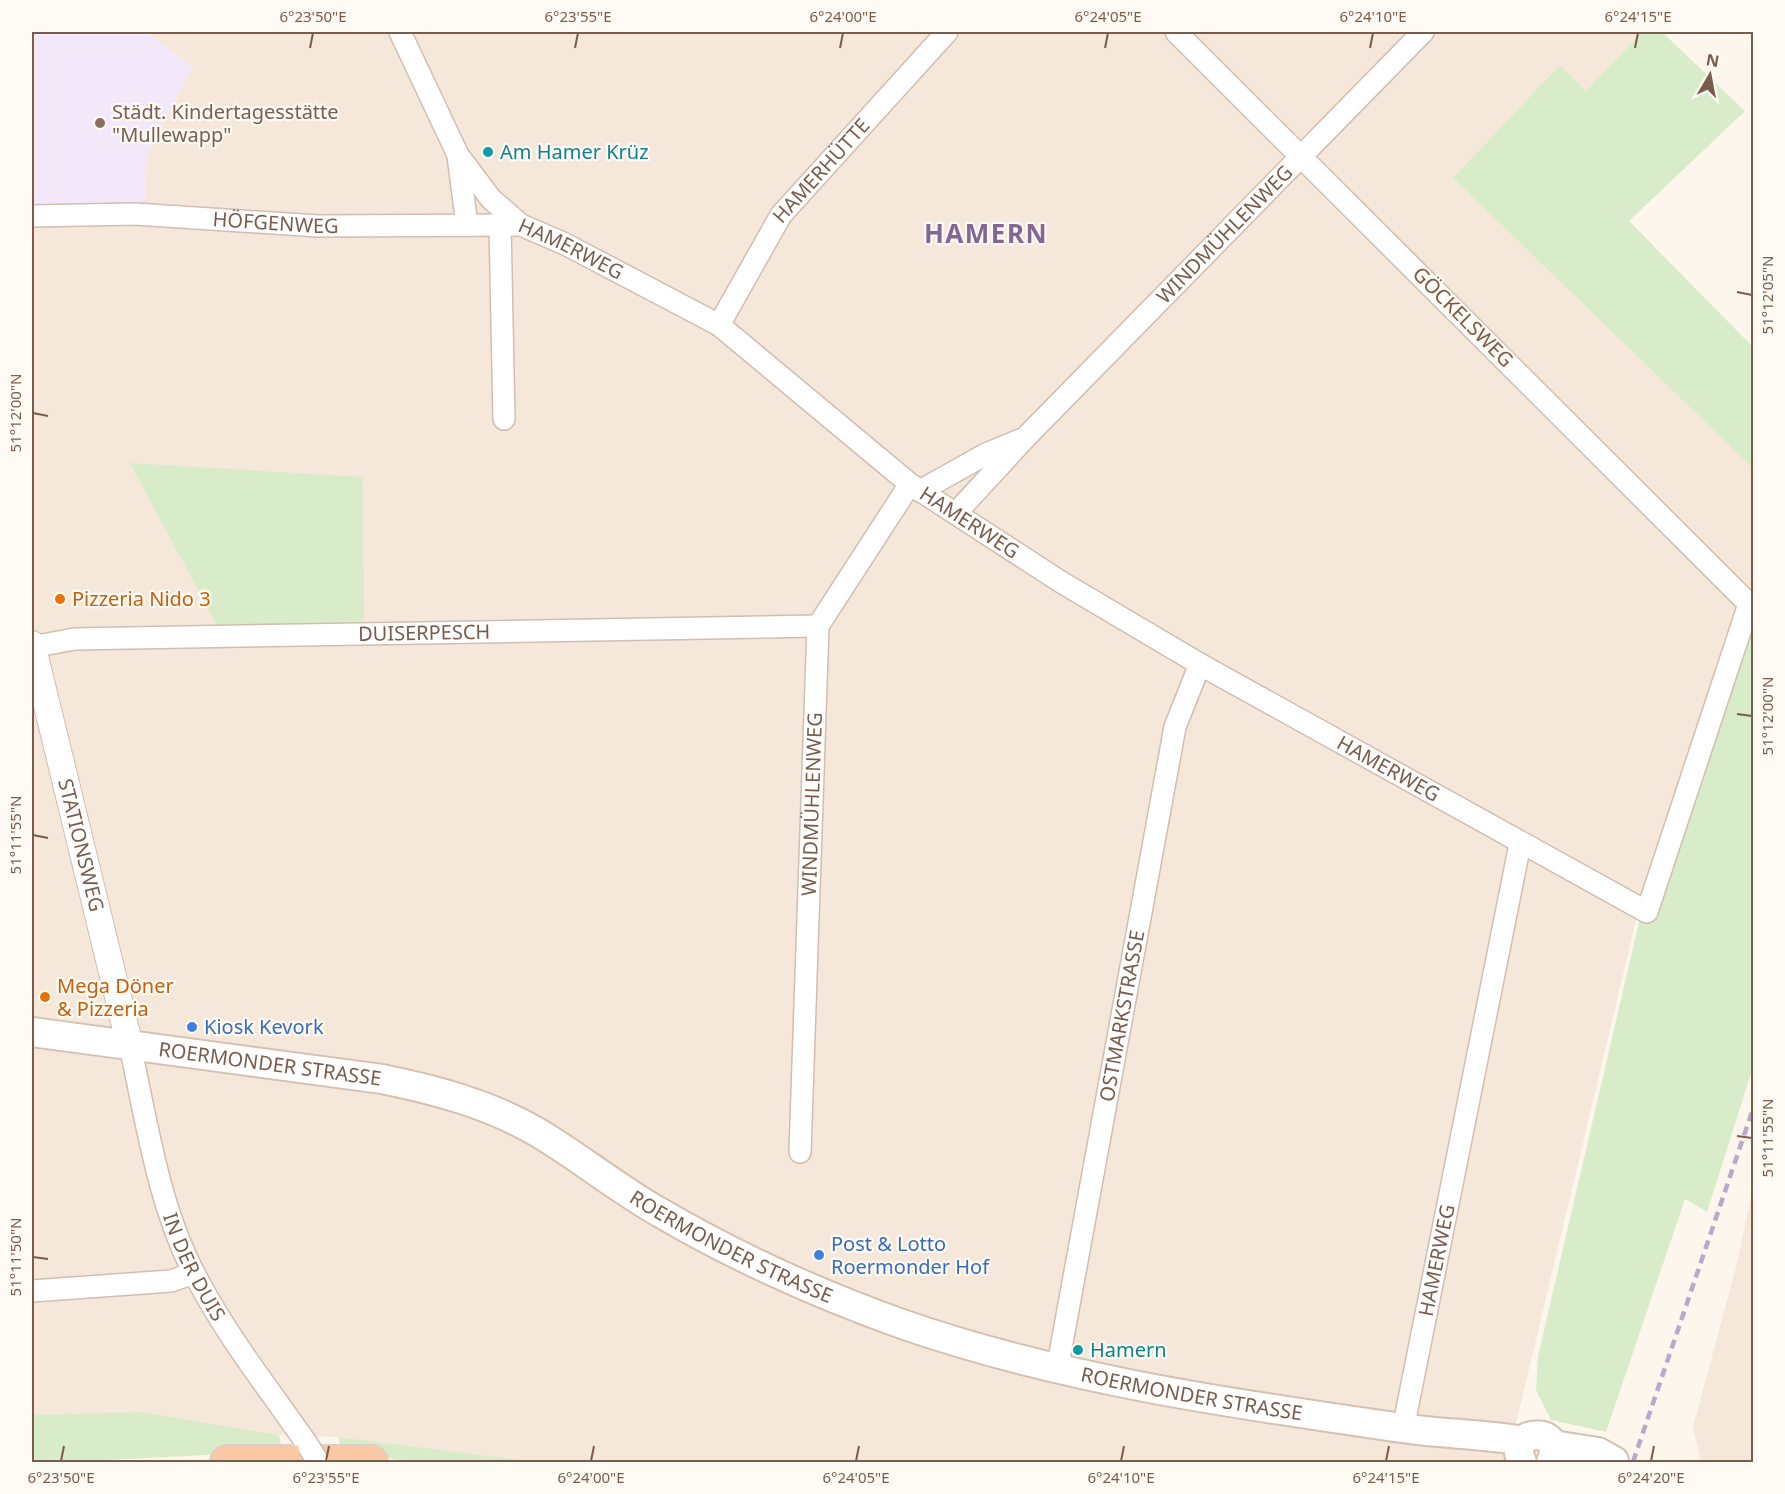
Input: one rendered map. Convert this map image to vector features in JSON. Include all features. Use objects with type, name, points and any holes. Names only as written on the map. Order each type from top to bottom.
[{"type":"highway","points":[[227,1462],[370,1462]]},
{"type":"main road","name":"ROERMONDER STRASSE","points":[[32,1032],[382,1079],[431,1089],[477,1104],[534,1130],[657,1211],[778,1274],[902,1323],[1057,1370],[1156,1389],[1447,1434],[1493,1450],[1521,1453],[1529,1436],[1540,1435],[1554,1458],[1598,1452],[1616,1462]]},
{"type":"street","name":"HAMERWEG","points":[[400,32],[458,155],[510,225],[565,244],[719,325],[915,487],[1061,582],[1200,664],[1520,844],[1647,912],[1749,604]]},
{"type":"street","name":"HAMERHÜTTE","points":[[719,325],[781,215],[947,32]]},
{"type":"street","name":"GÖCKELSWEG","points":[[1176,32],[1303,156],[1749,604]]},
{"type":"street","name":"WINDMÜHLENWEG","points":[[956,513],[1026,437],[1423,32]]},
{"type":"street","name":"HAMERWEG","points":[[458,155],[467,225]]},
{"type":"street","name":"HÖFGENWEG","points":[[32,216],[135,214],[318,226],[510,225]]},
{"type":"street","name":"HAMERWEG","points":[[504,419],[510,225]]},
{"type":"street","name":"WINDMÜHLENWEG","points":[[800,1152],[818,626],[915,487],[1026,437]]},
{"type":"street","name":"DUISERPESCH","points":[[32,645],[74,639],[818,626]]},
{"type":"street","name":"STATIONSWEG","points":[[32,645],[130,1046]]},
{"type":"street","name":"OSTMARKSTRASSE","points":[[1057,1370],[1175,727],[1200,664]]},
{"type":"street","name":"HAMERWEG","points":[[1403,1429],[1520,844]]},
{"type":"street","name":"IN DER DUIS","points":[[130,1046],[144,1115],[170,1213],[194,1274],[264,1387],[313,1455]]},
{"type":"street","points":[[32,1291],[171,1281],[194,1274]]},
{"type":"shaded area","name":"Städt. Kindertagesstätte \"Mullewapp\"","points":[[32,32],[147,32],[192,67],[147,155],[145,201],[32,205]]},
{"type":"shaded area","points":[[147,32],[1642,32],[1586,91],[1560,66],[1453,178],[1754,468],[1753,606],[1639,908],[1513,1436],[1511,1462],[539,1462],[339,1437],[279,1435],[142,1412],[32,1415],[32,205],[145,201],[147,155],[192,67]]},
{"type":"shaded area","points":[[1753,1187],[1753,1462],[1701,1462],[1693,1427],[1737,1263]]},
{"type":"green space","points":[[1642,32],[1662,32],[1745,111],[1629,221],[1753,347],[1753,468],[1453,178],[1560,65],[1586,91]]},
{"type":"green space","points":[[130,463],[363,477],[364,624],[219,629]]},
{"type":"green space","points":[[1753,623],[1753,1067],[1707,1212],[1685,1199],[1606,1432],[1551,1420],[1536,1390],[1538,1356],[1639,922],[1659,908]]},
{"type":"green space","points":[[142,1412],[279,1435],[283,1453],[32,1462],[32,1415]]},
{"type":"green space","points":[[339,1437],[539,1462],[418,1462],[340,1453]]},
{"type":"railway","points":[[1633,1462],[1754,1106]]},
{"type":"place","name":"Städt. Kindertagesstätte \"Mullewapp\"","points":[[100,123]]},
{"type":"place","name":"Am Hamer Krüz","points":[[488,152]]},
{"type":"place","name":"Pizzeria Nido 3","points":[[60,599]]},
{"type":"place","name":"Mega Döner & Pizzeria","points":[[45,997]]},
{"type":"place","name":"Kiosk Kevork","points":[[192,1027]]},
{"type":"place","name":"Post & Lotto Roermonder Hof","points":[[819,1255]]},
{"type":"place","name":"Hamern","points":[[1078,1350]]},
{"type":"district","name":"HAMERN","points":[[986,234]]}]
